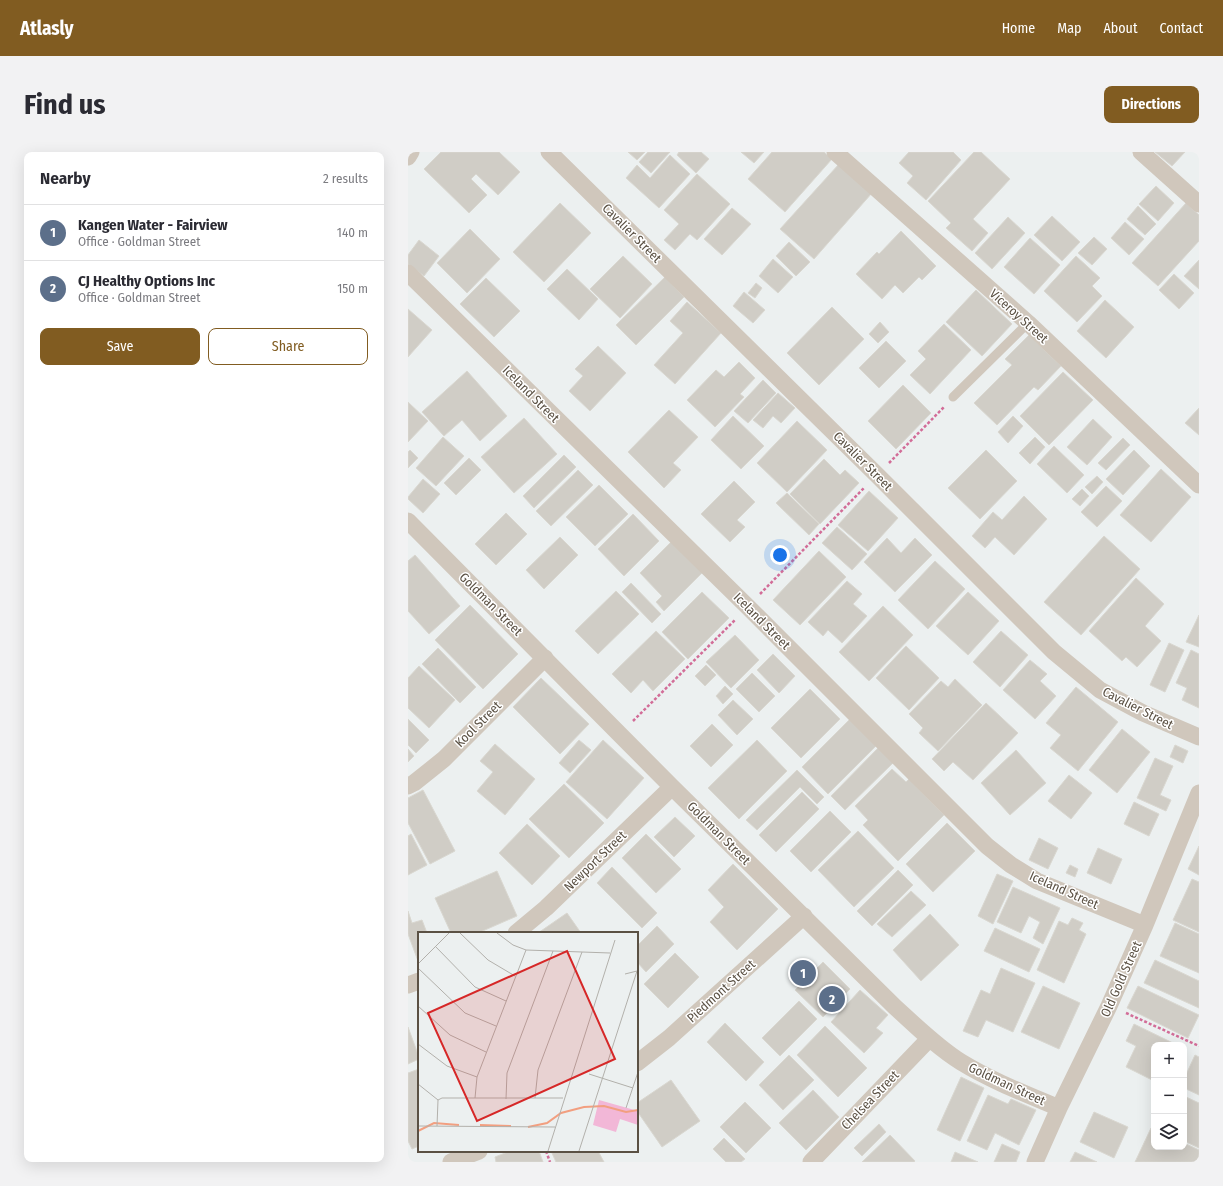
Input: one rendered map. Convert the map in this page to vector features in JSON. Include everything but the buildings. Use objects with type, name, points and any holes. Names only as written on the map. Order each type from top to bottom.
[{"type":"street","points":[[408,157],[411,152]]},
{"type":"street","name":"Cavalier Street","points":[[549,152],[877,475],[1054,652],[1076,672],[1100,690],[1122,703],[1199,738]]},
{"type":"street","name":"Viceroy Street","points":[[835,152],[1028,323],[1199,485]]},
{"type":"street","points":[[1141,152],[1199,204]]},
{"type":"street","name":"Iceland Street","points":[[408,273],[748,607],[987,846],[1011,865],[1037,880],[1145,925]]},
{"type":"street","name":"Goldman Street","points":[[408,521],[414,538],[545,658],[672,787],[895,1007],[930,1039],[960,1062],[994,1080],[1059,1108]]},
{"type":"street","name":"Kool Street","points":[[408,786],[414,783],[444,759],[545,658]]},
{"type":"street","name":"Newport Street","points":[[517,932],[546,908],[672,787]]},
{"type":"street","name":"Old Gold Street","points":[[1035,1162],[1059,1108],[1109,1006],[1145,925],[1199,793]]},
{"type":"street","name":"Piedmont Street","points":[[638,1062],[669,1038],[804,916]]},
{"type":"street","points":[[408,985],[418,981]]},
{"type":"street","name":"Chelsea Street","points":[[811,1162],[930,1039]]},
{"type":"street","points":[[451,1162],[476,1152]]},
{"type":"lane","points":[[953,398],[1028,323]]},
{"type":"path","points":[[620,734],[748,607],[953,398]]},
{"type":"path","points":[[1109,1006],[1199,1046]]},
{"type":"path","points":[[546,1152],[550,1162]]},
{"type":"place","name":"Kangen Water - Fairview","points":[[803,973]]},
{"type":"place","name":"CJ Healthy Options Inc","points":[[832,999]]}]
